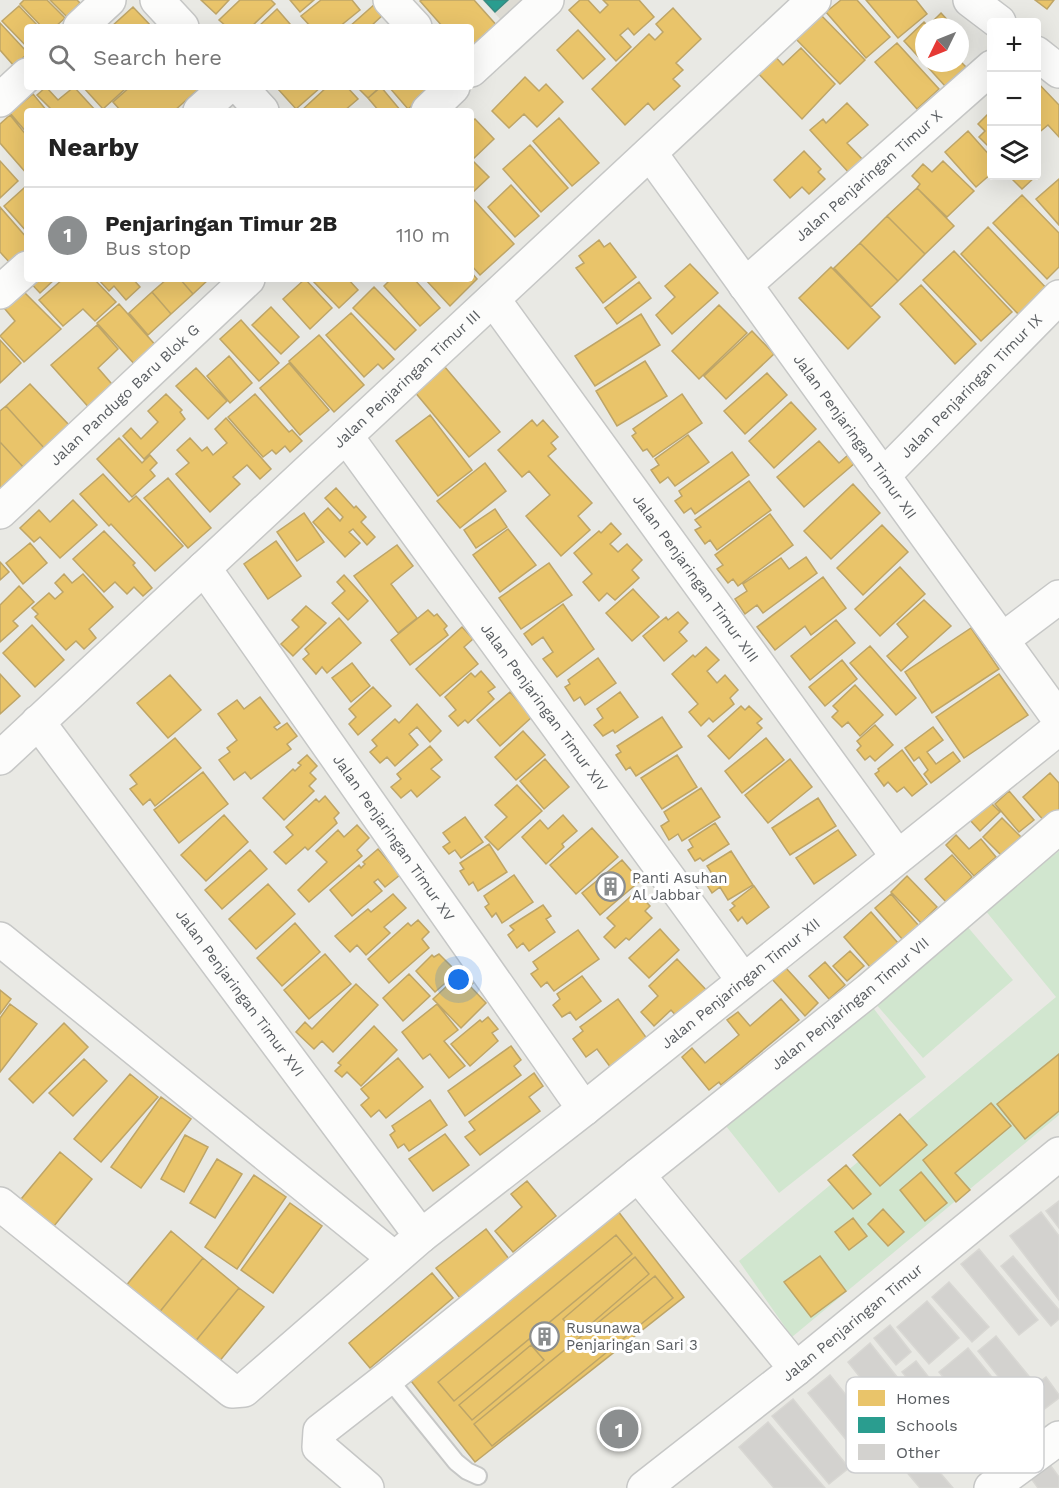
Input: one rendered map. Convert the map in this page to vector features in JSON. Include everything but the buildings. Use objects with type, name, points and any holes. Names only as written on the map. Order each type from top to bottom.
[{"type":"street","points":[[83,24],[109,0]]},
{"type":"street","points":[[157,0],[179,24]]},
{"type":"street","points":[[390,0],[412,24]]},
{"type":"street","points":[[474,67],[547,0]]},
{"type":"street","name":"Jalan Penjaringan Timur III","points":[[0,758],[814,0]]},
{"type":"street","points":[[970,0],[994,18]]},
{"type":"street","points":[[1041,56],[1059,71]]},
{"type":"street","name":"Jalan Penjaringan Timur X","points":[[745,285],[987,71]]},
{"type":"street","points":[[0,100],[24,78]]},
{"type":"street","points":[[203,108],[224,90]]},
{"type":"street","points":[[243,90],[259,108]]},
{"type":"street","points":[[431,108],[450,90]]},
{"type":"street","name":"Jalan Penjaringan Timur XII","points":[[650,153],[1059,719]]},
{"type":"street","points":[[0,292],[24,271]]},
{"type":"street","name":"Jalan Pandugo Baru Blok G","points":[[0,512],[245,282]]},
{"type":"street","name":"Jalan Penjaringan Timur IX","points":[[883,476],[1059,297]]},
{"type":"street","name":"Jalan Penjaringan Timur XIII","points":[[493,299],[897,856]]},
{"type":"street","name":"Jalan Penjaringan Timur XIV","points":[[346,436],[743,980]]},
{"type":"street","name":"Jalan Penjaringan Timur XV","points":[[204,568],[584,1109]]},
{"type":"street","points":[[1002,640],[1059,597]]},
{"type":"street","name":"Jalan Penjaringan Timur XVI","points":[[38,722],[422,1236]]},
{"type":"street","name":"Jalan Penjaringan Timur XII","points":[[422,1236],[1059,728]]},
{"type":"street","name":"Jalan Penjaringan Timur VII","points":[[367,1488],[319,1447],[320,1431],[869,990],[1059,827]]},
{"type":"street","points":[[0,939],[394,1258]]},
{"type":"street","name":"Jalan Penjaringan Timur","points":[[644,1488],[796,1369],[1059,1154]]},
{"type":"street","points":[[638,1175],[796,1369]]},
{"type":"street","points":[[0,1204],[232,1391],[244,1390],[254,1383],[394,1258],[422,1236]]},
{"type":"street","points":[[1044,1449],[1059,1438]]},
{"type":"street","points":[[991,1488],[1011,1473]]},
{"type":"lane","points":[[388,1378],[456,1462],[478,1476]]},
{"type":"shaded area","points":[[482,0],[527,0],[503,22]]},
{"type":"green space","points":[[1059,851],[1059,1115],[792,1337],[739,1261],[1056,997],[985,910]]},
{"type":"green space","points":[[966,925],[1013,980],[923,1058],[875,1003]]},
{"type":"green space","points":[[871,1005],[926,1077],[779,1193],[722,1121]]},
{"type":"place","name":"Panti Asuhan Al Jabbar","points":[[611,887]]},
{"type":"place","name":"Rusunawa Penjaringan Sari 3","points":[[545,1337]]},
{"type":"place","name":"Penjaringan Timur 2B","points":[[619,1429]]}]
